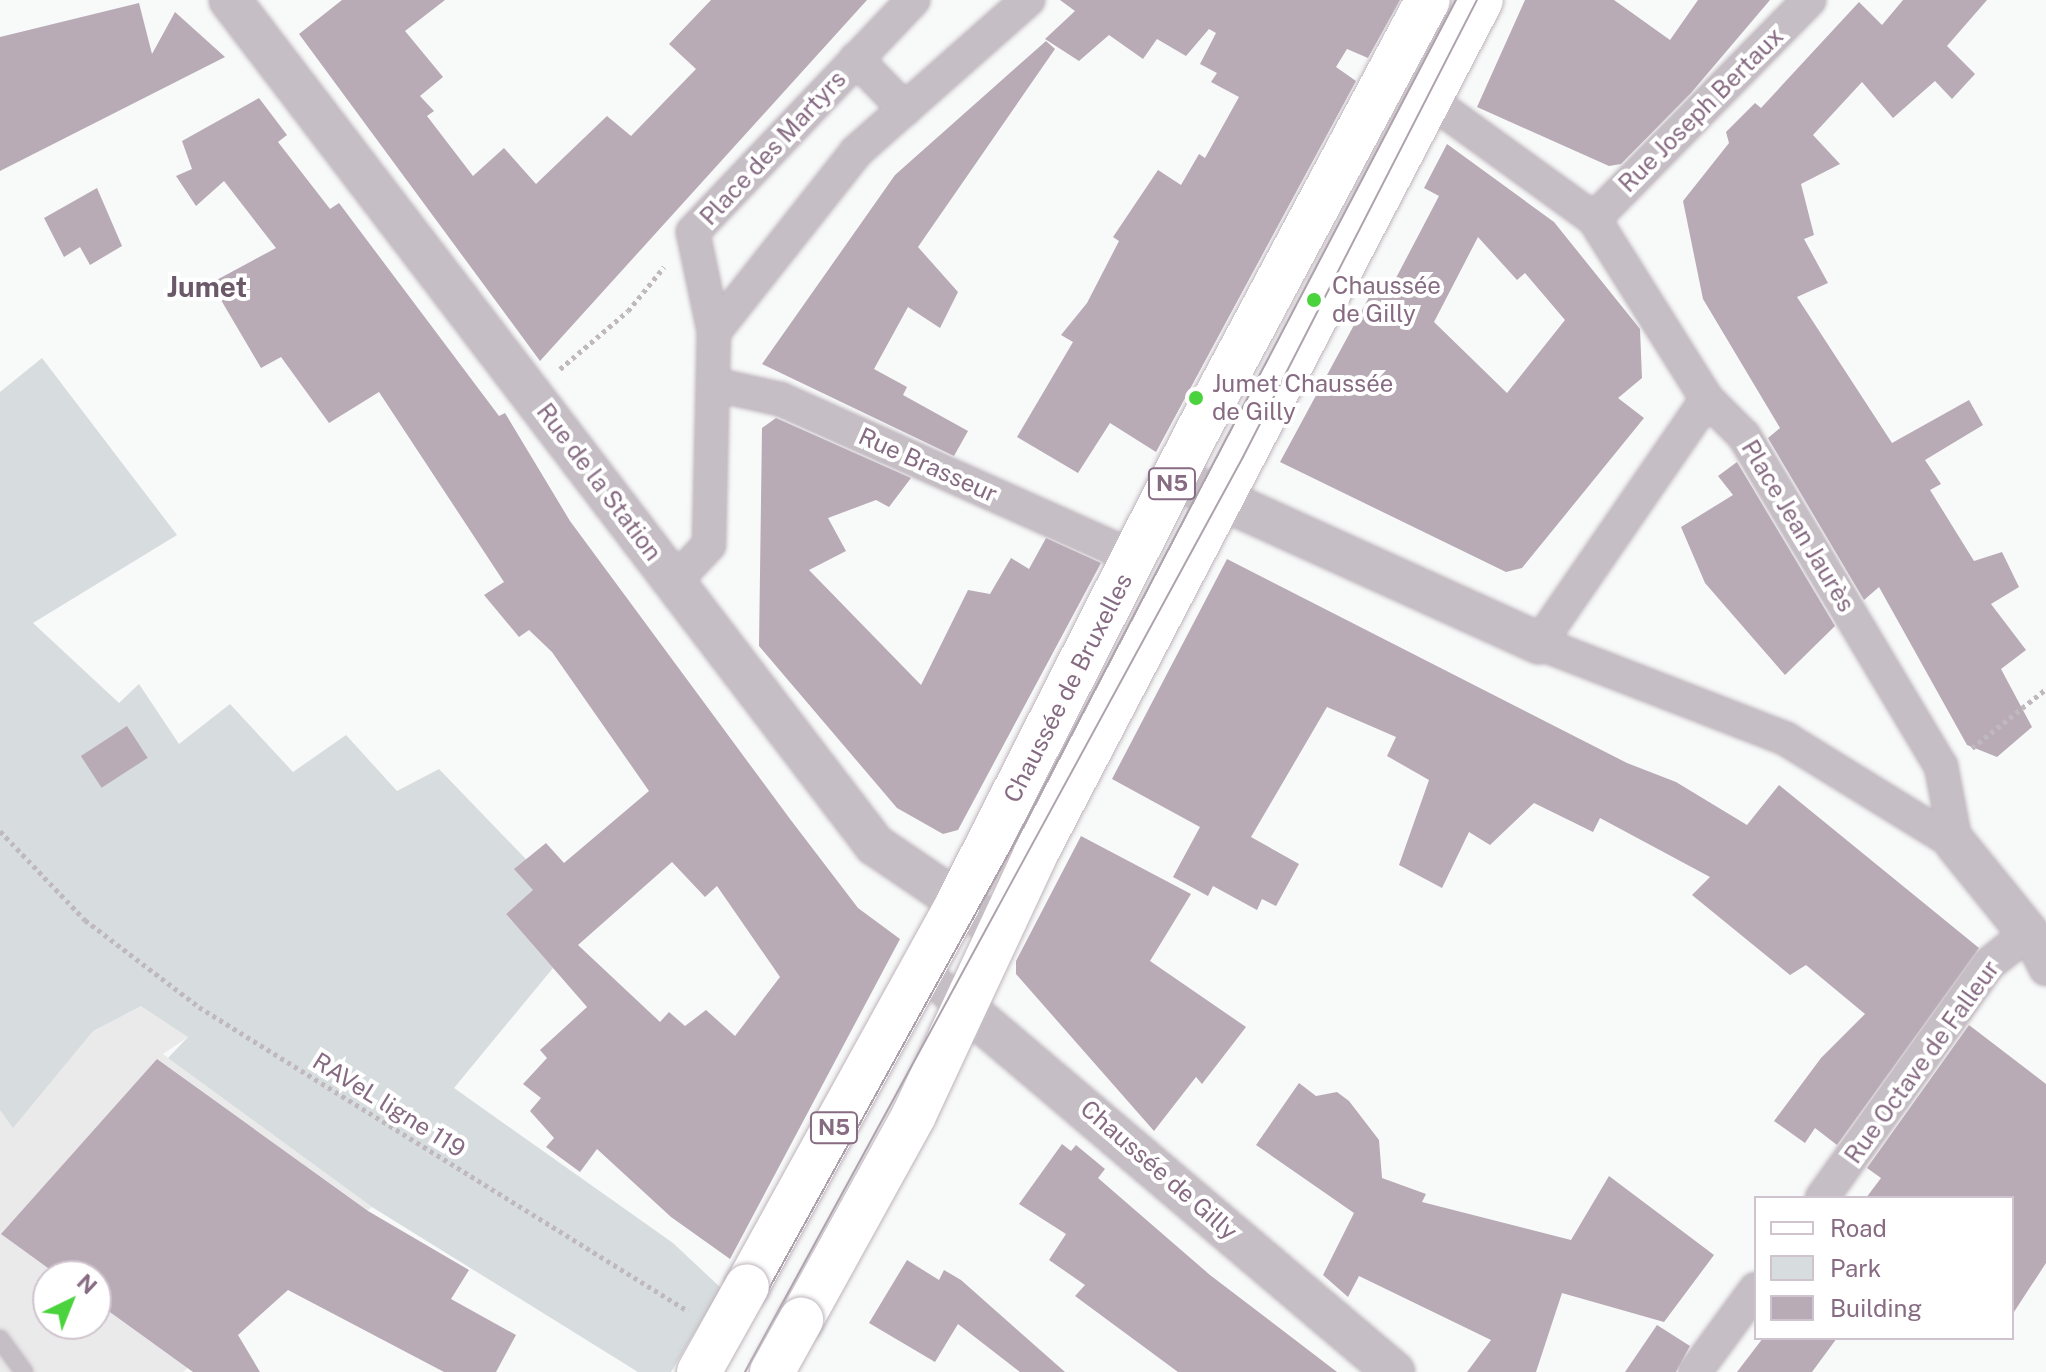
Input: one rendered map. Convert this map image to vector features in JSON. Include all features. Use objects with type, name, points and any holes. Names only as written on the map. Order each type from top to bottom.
[{"type":"main road","name":"Chaussée de Bruxelles","points":[[699,1372],[958,903],[1175,478],[1428,0]]},
{"type":"main road","name":"Chaussée de Bruxelles","points":[[772,1372],[914,1115],[1000,930],[1481,0]]},
{"type":"street","name":"Rue de la Station","points":[[230,0],[875,845],[1000,930]]},
{"type":"street","name":"Place des Martyrs","points":[[674,582],[709,545],[717,385],[714,332],[693,232],[913,0]]},
{"type":"street","points":[[714,332],[856,152],[1028,0]]},
{"type":"street","name":"Rue Joseph Bertaux","points":[[1594,219],[1809,0]]},
{"type":"street","name":"Place des Martyrs","points":[[856,59],[905,109]]},
{"type":"street","points":[[1431,101],[1594,219],[1707,399],[1539,643]]},
{"type":"street","name":"Rue Brasseur","points":[[717,385],[780,399],[1134,557]]},
{"type":"street","name":"Place Jean Jaurès","points":[[1707,399],[1744,436],[1941,766],[1956,844]]},
{"type":"street","name":"Place Jean Jaurès","points":[[1175,478],[1539,643],[1786,739],[1956,844],[2028,933]]},
{"type":"street","points":[[2028,933],[2046,969]]},
{"type":"street","name":"Rue Octave de Falleur","points":[[1823,1196],[1989,964],[2028,933]]},
{"type":"street","name":"Chaussée de Gilly","points":[[921,970],[1394,1372]]},
{"type":"street","points":[[1695,1372],[1754,1292]]},
{"type":"lane","points":[[0,1339],[24,1372]]},
{"type":"path","points":[[532,393],[628,311],[693,232]]},
{"type":"path","points":[[1941,766],[1995,735],[2046,689]]},
{"type":"path","name":"RAVeL ligne 119","points":[[0,831],[85,920],[199,1007],[694,1315]]},
{"type":"shaded area","points":[[0,897],[188,1037],[163,1054],[372,1207],[183,1372],[0,1372]]},
{"type":"green space","points":[[42,358],[177,535],[33,623],[119,703],[139,684],[179,744],[230,704],[293,772],[346,735],[397,791],[439,769],[546,880],[506,914],[553,968],[454,1088],[673,1243],[721,1288],[671,1372],[638,1372],[372,1207],[168,1058],[188,1037],[141,1006],[93,1031],[13,1128],[0,1110],[0,392]]},
{"type":"building","points":[[342,0],[445,0],[405,31],[443,77],[420,96],[434,111],[427,116],[473,176],[504,148],[536,184],[607,116],[631,136],[696,69],[669,44],[711,0],[867,0],[540,361],[299,34]]},
{"type":"building","points":[[1060,0],[1400,0],[1368,58],[1347,49],[1336,67],[1356,81],[1156,452],[1110,423],[1078,473],[1017,437],[1073,342],[1061,335],[1087,303],[1119,241],[1113,237],[1158,170],[1181,185],[1199,154],[1205,158],[1239,97],[1211,82],[1217,73],[1200,64],[1216,33],[1209,29],[1186,56],[1157,39],[1143,59],[1109,35],[1079,61],[1045,39],[1075,11]]},
{"type":"building","points":[[1525,0],[1614,0],[1670,40],[1698,0],[1770,0],[1691,93],[1621,164],[1609,166],[1477,107]]},
{"type":"building","points":[[1903,0],[1987,0],[1947,46],[1975,74],[1952,99],[1935,81],[1893,118],[1862,82],[1813,135],[1840,164],[1801,184],[1814,235],[1804,239],[1828,283],[1797,297],[1892,443],[1969,400],[1983,425],[1925,460],[1941,484],[1930,490],[1974,561],[2002,552],[2019,587],[1991,604],[2026,650],[2001,669],[2032,727],[1997,757],[1967,745],[1879,587],[1864,600],[1768,438],[1780,428],[1703,299],[1683,201],[1729,143],[1726,132],[1755,103],[1761,108],[1859,2],[1882,25]]},
{"type":"building","points":[[139,3],[152,54],[175,12],[225,57],[0,171],[0,37]]},
{"type":"building","points":[[1046,41],[1055,49],[918,247],[958,292],[940,328],[908,307],[874,369],[907,387],[903,395],[968,431],[954,456],[762,364],[895,175]]},
{"type":"building","points":[[259,98],[287,135],[278,142],[330,209],[339,203],[499,416],[505,413],[570,521],[790,819],[858,908],[900,939],[730,1259],[671,1217],[597,1149],[580,1172],[546,1147],[554,1138],[530,1111],[541,1098],[523,1084],[547,1058],[540,1050],[587,1007],[506,914],[533,890],[514,869],[546,843],[564,863],[649,791],[552,652],[529,630],[519,637],[484,595],[504,582],[379,392],[329,423],[281,357],[261,368],[211,283],[276,248],[224,181],[196,206],[176,176],[192,169],[182,141]],"holes":[[[672,862],[705,897],[717,886],[780,977],[735,1036],[706,1010],[685,1026],[669,1012],[660,1022],[578,945]]]},
{"type":"building","points":[[1447,144],[1554,222],[1640,329],[1642,378],[1618,398],[1644,418],[1522,568],[1506,572],[1280,462],[1374,288],[1387,295],[1417,238],[1439,196],[1424,188]],"holes":[[[1478,237],[1517,280],[1525,273],[1565,320],[1507,393],[1434,322]]]},
{"type":"building","points":[[97,188],[122,246],[90,265],[80,247],[64,257],[44,218]]},
{"type":"building","points":[[776,418],[911,478],[889,507],[876,500],[828,518],[846,551],[809,570],[921,685],[968,590],[990,594],[1011,558],[1029,569],[1046,538],[1101,563],[958,830],[943,834],[897,808],[759,646],[762,428]]},
{"type":"building","points":[[1737,462],[1835,626],[1785,675],[1705,583],[1681,527],[1733,495],[1718,476]]},
{"type":"building","points":[[1227,559],[1627,763],[1676,782],[1747,825],[1779,785],[1979,948],[1837,1145],[1815,1128],[1805,1143],[1774,1121],[1821,1058],[1865,1014],[1806,965],[1790,975],[1692,895],[1710,877],[1600,818],[1593,832],[1534,803],[1490,845],[1469,832],[1442,888],[1399,865],[1429,780],[1387,756],[1396,737],[1327,707],[1251,837],[1299,864],[1276,906],[1262,899],[1257,910],[1213,886],[1208,896],[1173,877],[1200,827],[1112,779]]},
{"type":"building","points":[[127,726],[148,758],[102,788],[81,756]]},
{"type":"building","points":[[1081,836],[1191,894],[1150,961],[1246,1027],[1202,1084],[1196,1077],[1154,1131],[1016,974],[1016,961]]},
{"type":"building","points":[[1969,1025],[2046,1084],[2046,1263],[2014,1312],[2014,1196],[1868,1196],[1881,1178],[1867,1168]]},
{"type":"building","points":[[157,1059],[368,1211],[469,1270],[451,1299],[516,1335],[496,1372],[444,1372],[288,1290],[238,1335],[260,1372],[193,1372],[112,1314],[112,1260],[37,1260],[1,1234]]},
{"type":"building","points":[[1299,1083],[1316,1096],[1337,1092],[1349,1101],[1379,1140],[1382,1178],[1426,1194],[1422,1202],[1571,1240],[1609,1176],[1714,1255],[1664,1322],[1562,1293],[1536,1372],[1467,1372],[1491,1340],[1359,1276],[1348,1297],[1323,1275],[1354,1213],[1256,1145]]},
{"type":"building","points":[[1062,1144],[1071,1151],[1076,1145],[1105,1169],[1098,1178],[1210,1275],[1337,1372],[1178,1372],[1075,1296],[1085,1285],[1049,1260],[1066,1234],[1019,1204]]},
{"type":"building","points":[[907,1260],[939,1280],[944,1270],[961,1280],[1065,1372],[1020,1372],[958,1324],[935,1362],[869,1323]]},
{"type":"building","points":[[1657,1325],[1690,1346],[1676,1372],[1625,1372]]},
{"type":"building","points":[[1761,1340],[1836,1340],[1812,1372],[1737,1372]]},
{"type":"tram line","points":[[723,1372],[1014,844],[1456,0]]},
{"type":"tram line","points":[[745,1372],[1243,457],[1477,0]]},
{"type":"place","name":"Chaussée de Gilly","points":[[1314,300]]},
{"type":"place","name":"Jumet Chaussée de Gilly","points":[[1196,398]]},
{"type":"district","name":"Jumet","points":[[207,287]]}]
